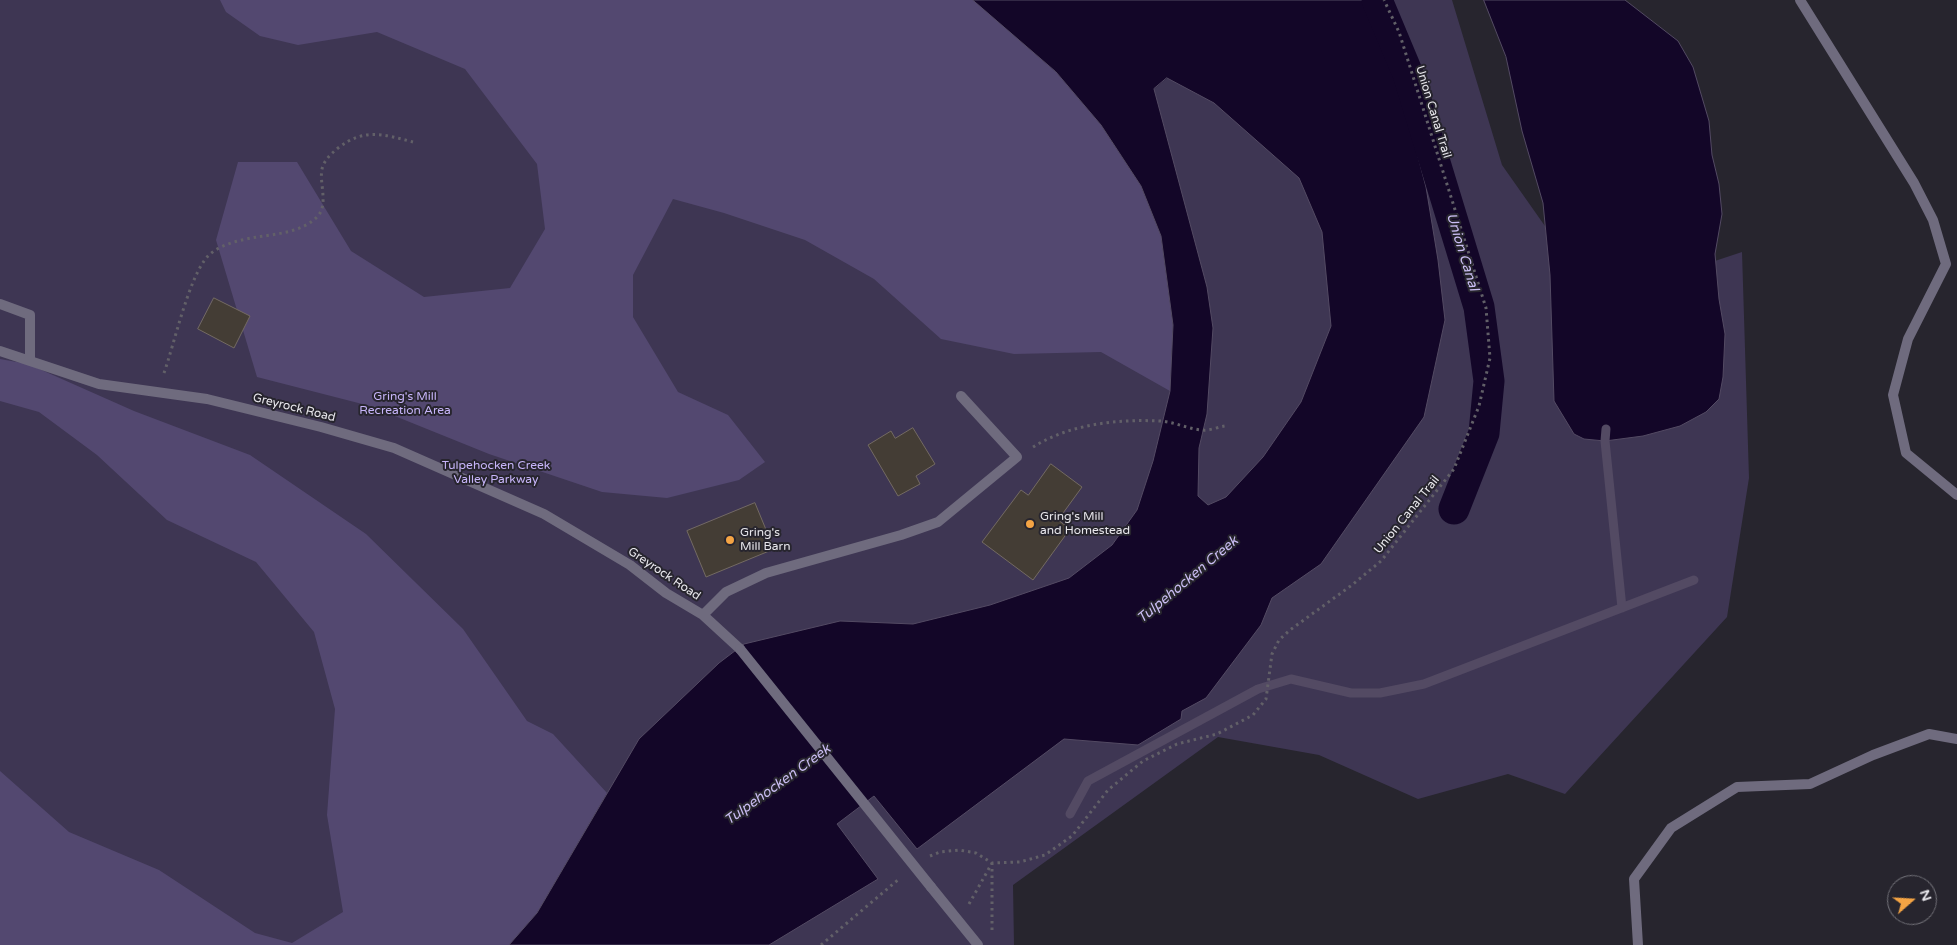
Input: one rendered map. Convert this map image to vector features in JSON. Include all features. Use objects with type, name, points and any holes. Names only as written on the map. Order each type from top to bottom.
[{"type":"street","points":[[1800,0],[1909,175],[1933,220],[1946,264],[1908,339],[1893,395],[1906,453],[1957,496]]},
{"type":"street","points":[[0,304],[30,315],[30,361]]},
{"type":"street","name":"Greyrock Road","points":[[0,351],[99,384],[207,399],[321,427],[394,448],[544,514],[630,565],[666,592],[703,615],[740,648],[978,945]]},
{"type":"street","points":[[703,615],[726,592],[766,573],[882,541],[938,522],[1017,456],[962,396]]},
{"type":"street","points":[[1638,945],[1634,879],[1671,828],[1738,787],[1810,784],[1873,755],[1929,734],[1957,738]]},
{"type":"path","name":"Union Canal Trail","points":[[924,860],[940,852],[959,850],[976,853],[992,863],[1020,862],[1045,854],[1072,836],[1108,790],[1144,761],[1177,744],[1217,734],[1253,715],[1266,699],[1272,654],[1280,640],[1381,561],[1454,469],[1479,406],[1490,358],[1486,308],[1399,32],[1384,0]]},
{"type":"path","points":[[157,391],[175,341],[189,292],[207,256],[223,246],[245,239],[300,228],[318,216],[323,203],[322,169],[329,155],[343,144],[362,135],[383,134],[413,142]]},
{"type":"path","points":[[1017,456],[1048,438],[1074,429],[1116,421],[1162,421],[1203,431],[1225,426]]},
{"type":"path","points":[[961,902],[967,908],[992,863]]},
{"type":"path","points":[[986,938],[992,930],[992,863]]},
{"type":"path","points":[[821,945],[907,873]]},
{"type":"green space","name":"Gring's Mill Recreation Area","points":[[0,0],[1452,0],[1502,165],[1597,300],[1742,252],[1749,478],[1727,617],[1565,794],[1508,774],[1418,799],[1319,755],[1218,737],[1013,885],[1014,945],[0,945]]},
{"type":"green space","points":[[220,0],[973,0],[1056,72],[1101,125],[1141,186],[1161,236],[1173,325],[1170,391],[1101,352],[1014,354],[941,339],[874,279],[805,240],[724,213],[673,199],[633,275],[633,317],[678,392],[728,415],[765,462],[739,480],[667,498],[602,492],[489,454],[370,406],[257,377],[216,240],[238,162],[297,162],[351,251],[424,297],[510,288],[545,229],[537,164],[465,69],[377,32],[298,45],[260,36],[226,12]]},
{"type":"green space","points":[[0,359],[28,364],[134,411],[250,455],[366,534],[463,629],[527,721],[553,734],[607,793],[537,913],[509,945],[0,945],[0,771],[69,832],[159,870],[255,933],[292,943],[343,912],[327,815],[335,709],[314,632],[256,562],[167,520],[97,455],[39,412],[0,401]]},
{"type":"water","name":"Tulpehocken Creek","points":[[973,0],[1362,0],[1401,92],[1426,187],[1438,260],[1445,320],[1424,417],[1321,564],[1272,598],[1261,625],[1206,698],[1182,711],[1181,719],[1138,745],[1064,739],[917,849],[874,796],[837,824],[878,879],[769,945],[509,945],[537,913],[639,739],[719,663],[744,644],[840,621],[913,624],[990,605],[1069,578],[1112,545],[1137,510],[1153,461],[1170,391],[1173,325],[1161,236],[1141,186],[1101,125],[1056,72]],"holes":[[[1167,78],[1214,103],[1299,178],[1322,232],[1331,326],[1301,402],[1263,457],[1226,497],[1208,505],[1198,496],[1199,448],[1207,414],[1213,328],[1207,287],[1154,89]]]},
{"type":"water","points":[[1484,0],[1625,0],[1678,41],[1693,67],[1709,121],[1712,155],[1719,184],[1722,214],[1715,254],[1719,299],[1725,334],[1723,377],[1719,399],[1706,412],[1680,426],[1643,436],[1605,441],[1584,439],[1574,434],[1554,401],[1550,275],[1543,203],[1522,131],[1506,57]]},
{"type":"building","points":[[214,298],[250,316],[234,348],[198,329]]},
{"type":"building","points":[[913,428],[935,464],[916,476],[920,484],[898,496],[868,445],[891,431],[895,438]]},
{"type":"building","name":"Gring's Mill and Homestead","points":[[1051,464],[1082,487],[1058,520],[1070,529],[1033,580],[982,542],[1021,490],[1028,495]]},
{"type":"building","name":"Gring's Mill Barn","points":[[755,503],[774,549],[706,577],[687,531]]},
{"type":"waterway","name":"Union Canal","points":[[1377,0],[1408,74],[1479,307],[1489,381],[1484,433],[1454,509]]},
{"type":"waterway","points":[[1606,429],[1605,441],[1622,608]]},
{"type":"waterway","points":[[1070,814],[1088,781],[1258,689],[1291,679],[1351,693],[1380,693],[1424,684],[1694,580]]},
{"type":"place","name":"Gring's Mill and Homestead","points":[[1030,524]]},
{"type":"place","name":"Gring's Mill Barn","points":[[730,540]]},
{"type":"park label","name":"Tulpehocken Creek Valley Parkway","points":[[496,473]]}]
